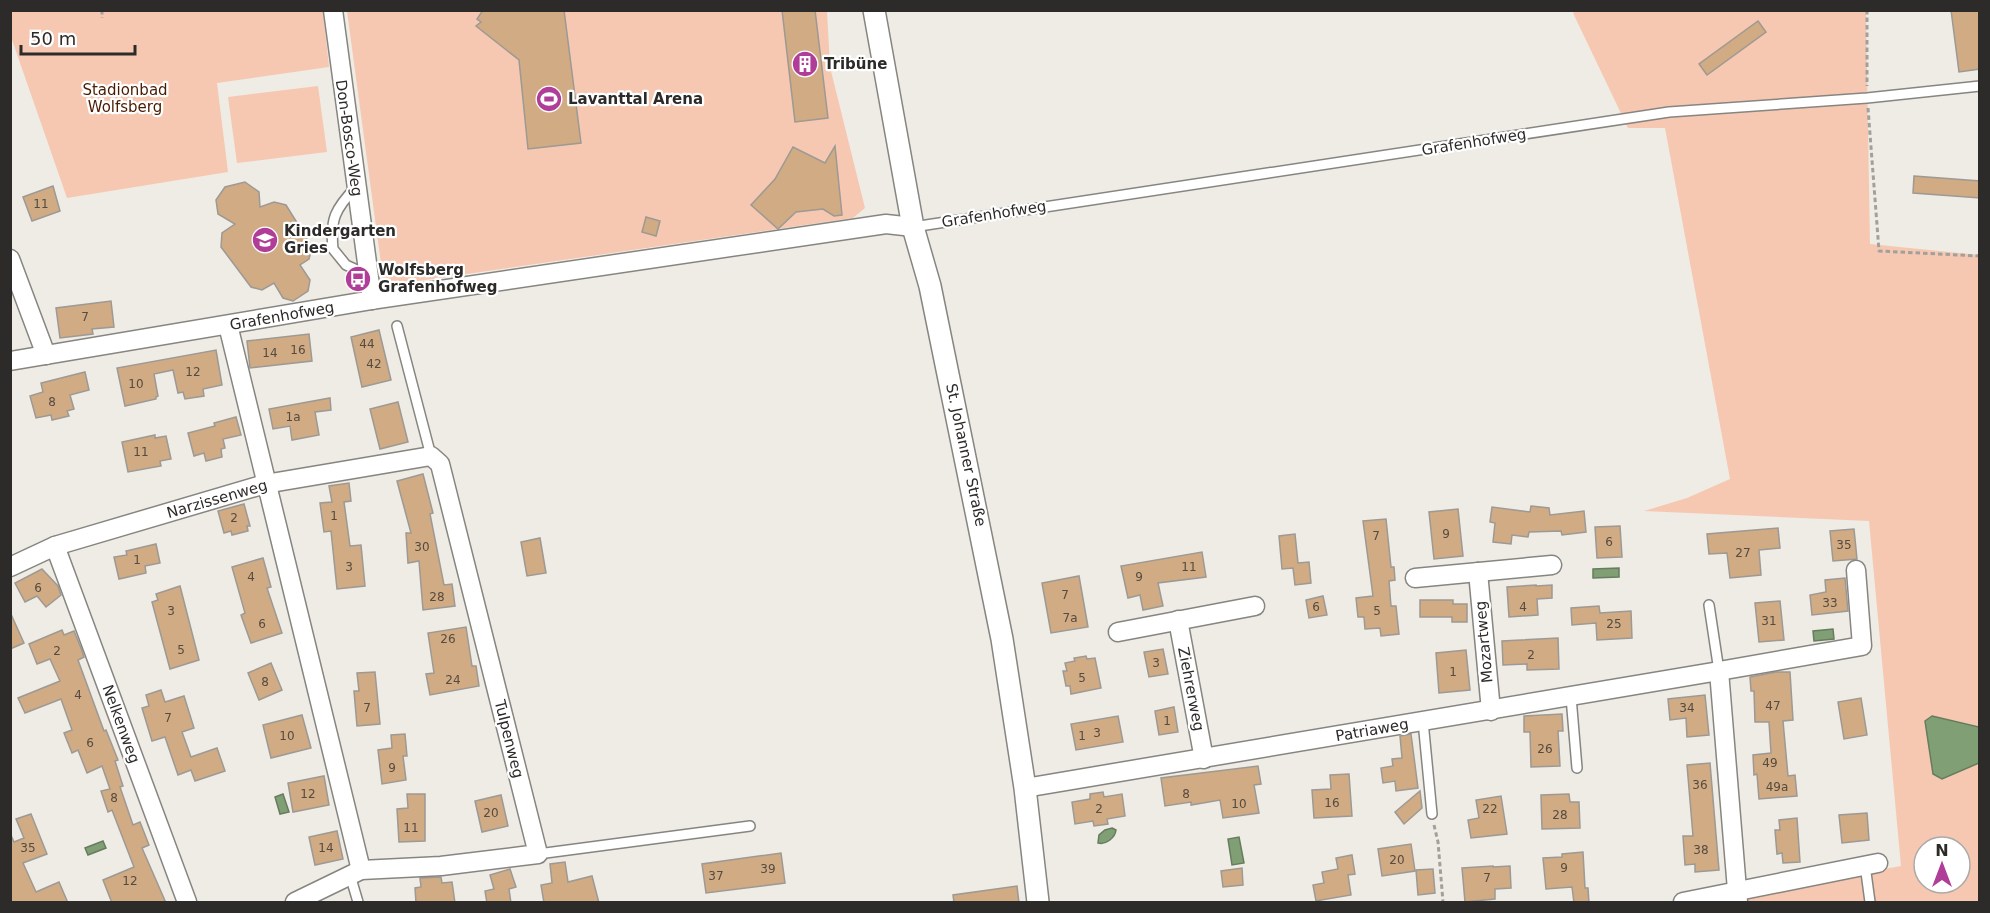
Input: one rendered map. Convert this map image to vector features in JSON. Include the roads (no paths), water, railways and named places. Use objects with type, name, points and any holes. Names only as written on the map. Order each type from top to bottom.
[{"type":"street","name":"Don-Bosco-Weg","points":[[333,10],[372,300]]},
{"type":"street","name":"St. Johanner Straße","points":[[874,10],[913,226],[930,286],[1002,639],[1025,788],[1038,903]]},
{"type":"street","name":"Grafenhofweg","points":[[10,361],[372,300],[886,224],[913,226]]},
{"type":"street","points":[[10,259],[46,355]]},
{"type":"street","points":[[228,325],[356,872]]},
{"type":"street","name":"Narzissenweg","points":[[10,567],[55,546],[265,484],[430,456]]},
{"type":"street","name":"Tulpenweg","points":[[430,456],[440,464],[538,854]]},
{"type":"street","name":"Nelkenweg","points":[[55,546],[187,903]]},
{"type":"street","points":[[1415,578],[1552,565]]},
{"type":"street","name":"Patriaweg","points":[[1025,788],[1491,711],[1862,646],[1856,570]]},
{"type":"street","name":"Mozartweg","points":[[1478,572],[1491,711]]},
{"type":"street","points":[[1118,632],[1255,606]]},
{"type":"street","name":"Ziehrerweg","points":[[1178,620],[1204,759]]},
{"type":"street","points":[[1719,671],[1737,898]]},
{"type":"street","points":[[295,903],[356,872],[441,866],[538,854]]},
{"type":"street","points":[[1683,903],[1737,898],[1871,864]]},
{"type":"lane","name":"Grafenhofweg","points":[[913,226],[1669,112],[1867,98],[1980,86]]},
{"type":"lane","points":[[356,187],[340,203],[333,216],[333,249],[346,265],[369,275]]},
{"type":"lane","points":[[397,326],[430,456]]},
{"type":"lane","points":[[1709,605],[1719,671]]},
{"type":"lane","points":[[1571,697],[1577,768]]},
{"type":"lane","points":[[1423,721],[1432,814]]},
{"type":"lane","points":[[538,854],[750,825]]},
{"type":"lane","points":[[1870,903],[1871,864]]},
{"type":"lane","points":[[356,872],[358,903]]},
{"type":"place","name":"Tribüne","points":[[805,64]]},
{"type":"place","name":"Lavanttal Arena","points":[[549,99]]},
{"type":"place","name":"Kindergarten Gries","points":[[265,240]]},
{"type":"place","name":"Wolfsberg Grafenhofweg","points":[[358,279]]},
{"type":"park label","name":"Stadionbad Wolfsberg","points":[[125,98]]}]
